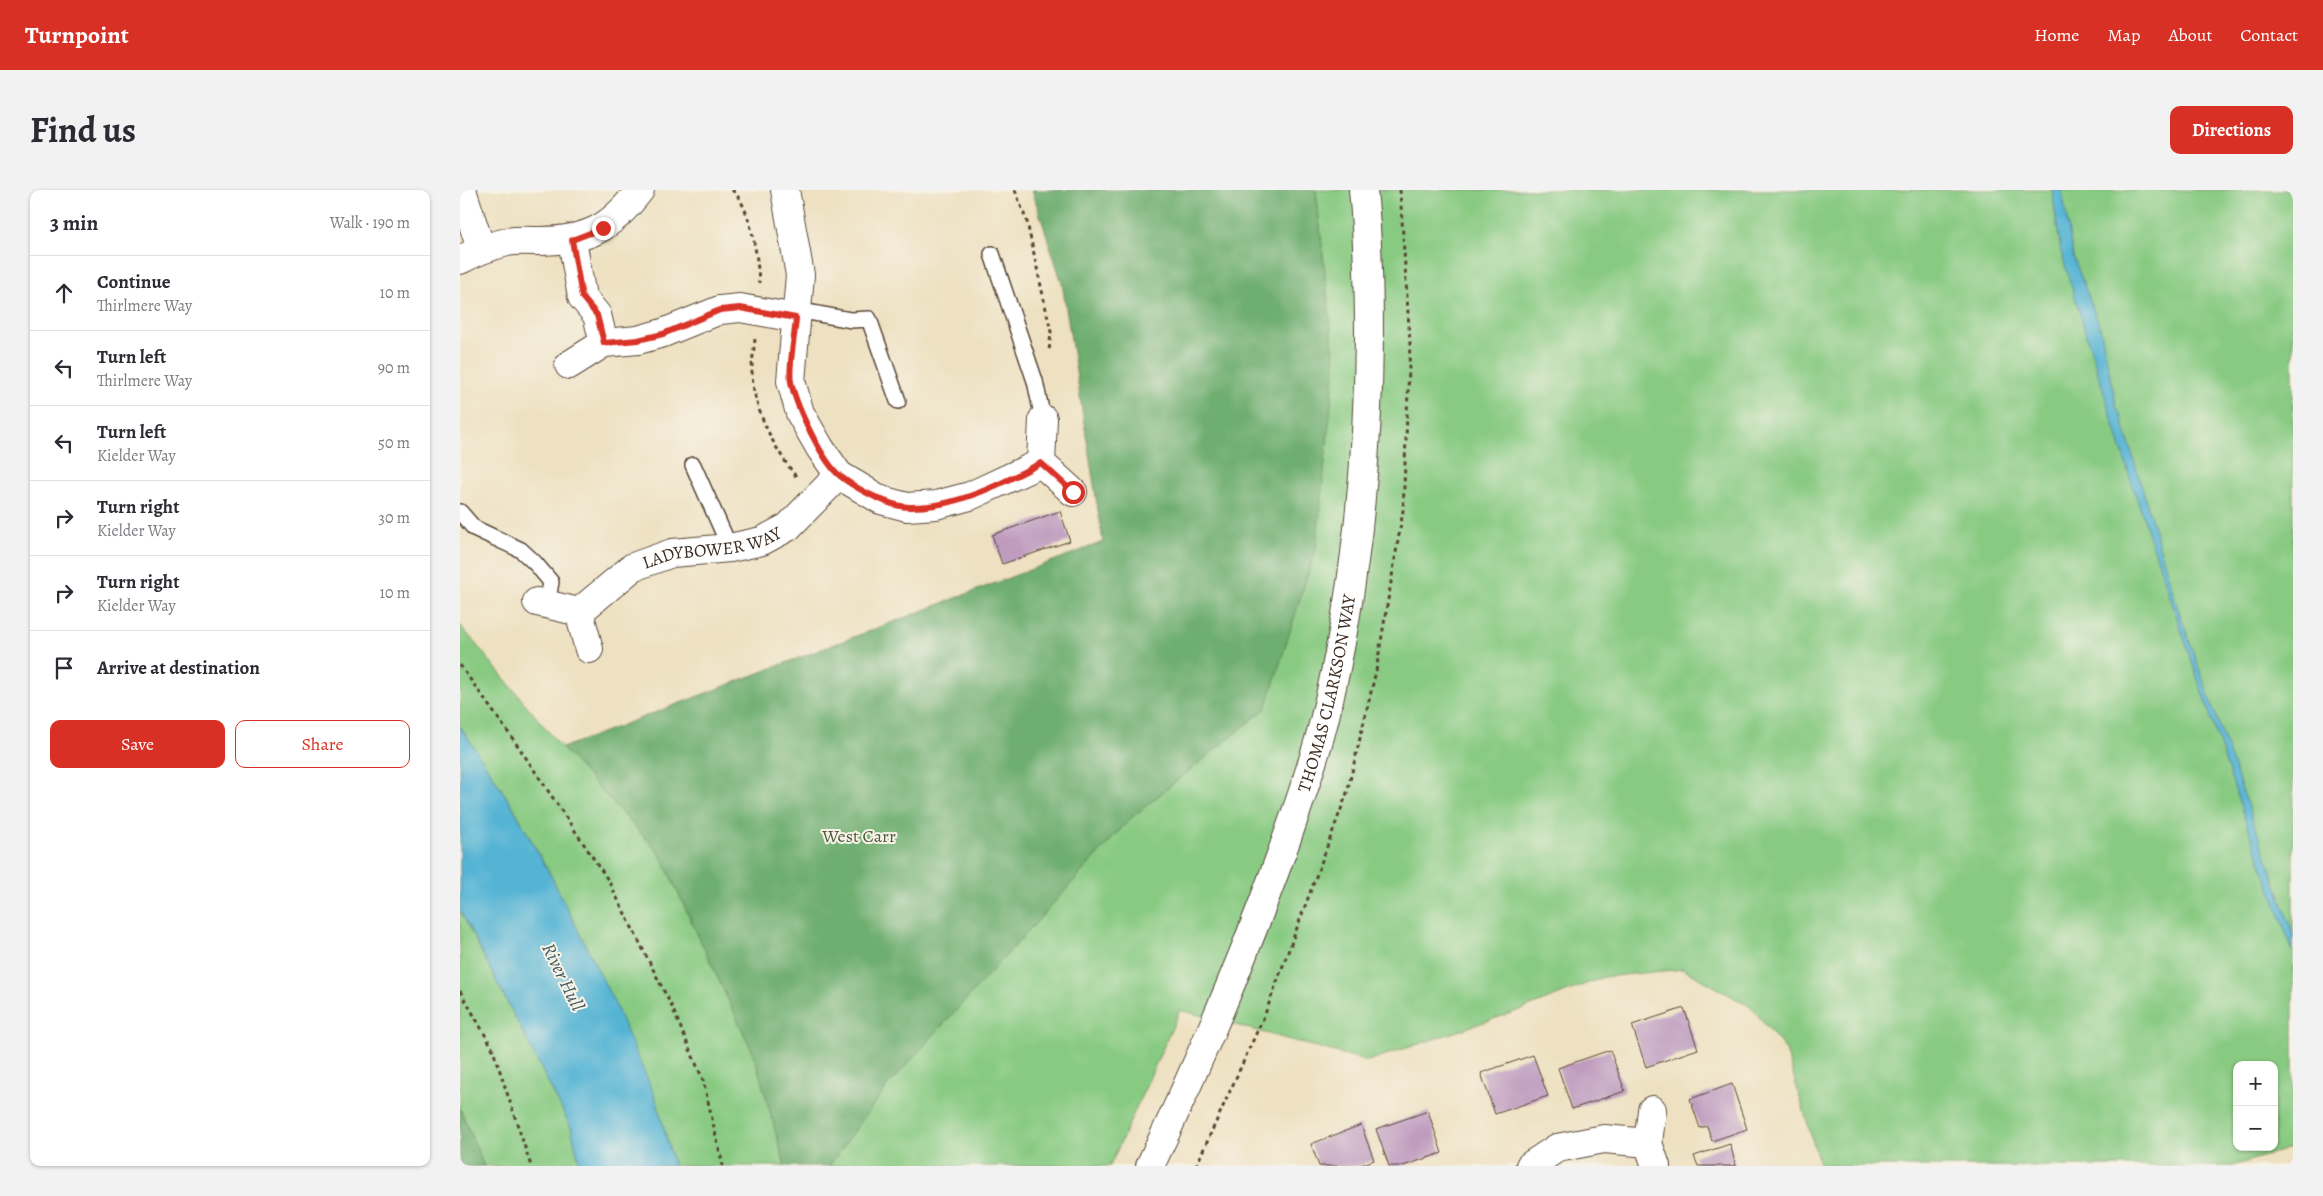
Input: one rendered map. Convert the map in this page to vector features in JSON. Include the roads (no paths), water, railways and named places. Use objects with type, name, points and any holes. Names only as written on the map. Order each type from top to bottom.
[{"type":"main road","points":[[462,190],[471,255],[509,242],[572,240],[603,228],[630,204],[640,190]]},
{"type":"main road","points":[[785,190],[800,275],[791,380],[800,413],[820,448],[839,475],[881,500],[907,507],[936,505],[970,496],[1041,463]]},
{"type":"main road","name":"THOMAS CLARKSON WAY","points":[[1150,1166],[1211,1034],[1259,914],[1295,816],[1324,721],[1346,612],[1363,477],[1368,395],[1369,298],[1362,190]]},
{"type":"main road","points":[[572,240],[582,297],[597,315],[604,343]]},
{"type":"main road","points":[[569,366],[604,343],[638,340],[663,334],[720,310],[740,308],[797,314]]},
{"type":"main road","points":[[1041,463],[1043,419]]},
{"type":"main road","points":[[1041,463],[1073,492]]},
{"type":"main road","name":"LADYBOWER WAY","points":[[579,612],[633,567],[672,553],[730,548],[762,541],[788,527],[839,475]]},
{"type":"main road","points":[[542,603],[579,612],[589,649]]},
{"type":"main road","points":[[1530,1166],[1557,1148],[1604,1139],[1652,1154],[1652,1110]]},
{"type":"lane","points":[[992,254],[1035,381],[1043,419]]},
{"type":"lane","points":[[797,314],[851,320],[868,319],[898,401]]},
{"type":"lane","points":[[693,465],[730,548]]},
{"type":"lane","points":[[460,512],[474,528],[521,550],[536,563],[551,582],[542,603]]},
{"type":"water","points":[[2052,190],[2062,190],[2073,256],[2100,327],[2117,408],[2121,416],[2178,609],[2293,933],[2293,952],[2240,805],[2131,481],[2061,252]]},
{"type":"water","name":"River Hull","points":[[460,726],[513,807],[552,878],[614,1002],[656,1099],[674,1166],[580,1166],[571,1127],[460,910]]},
{"type":"park label","name":"West Carr","points":[[859,836]]}]
